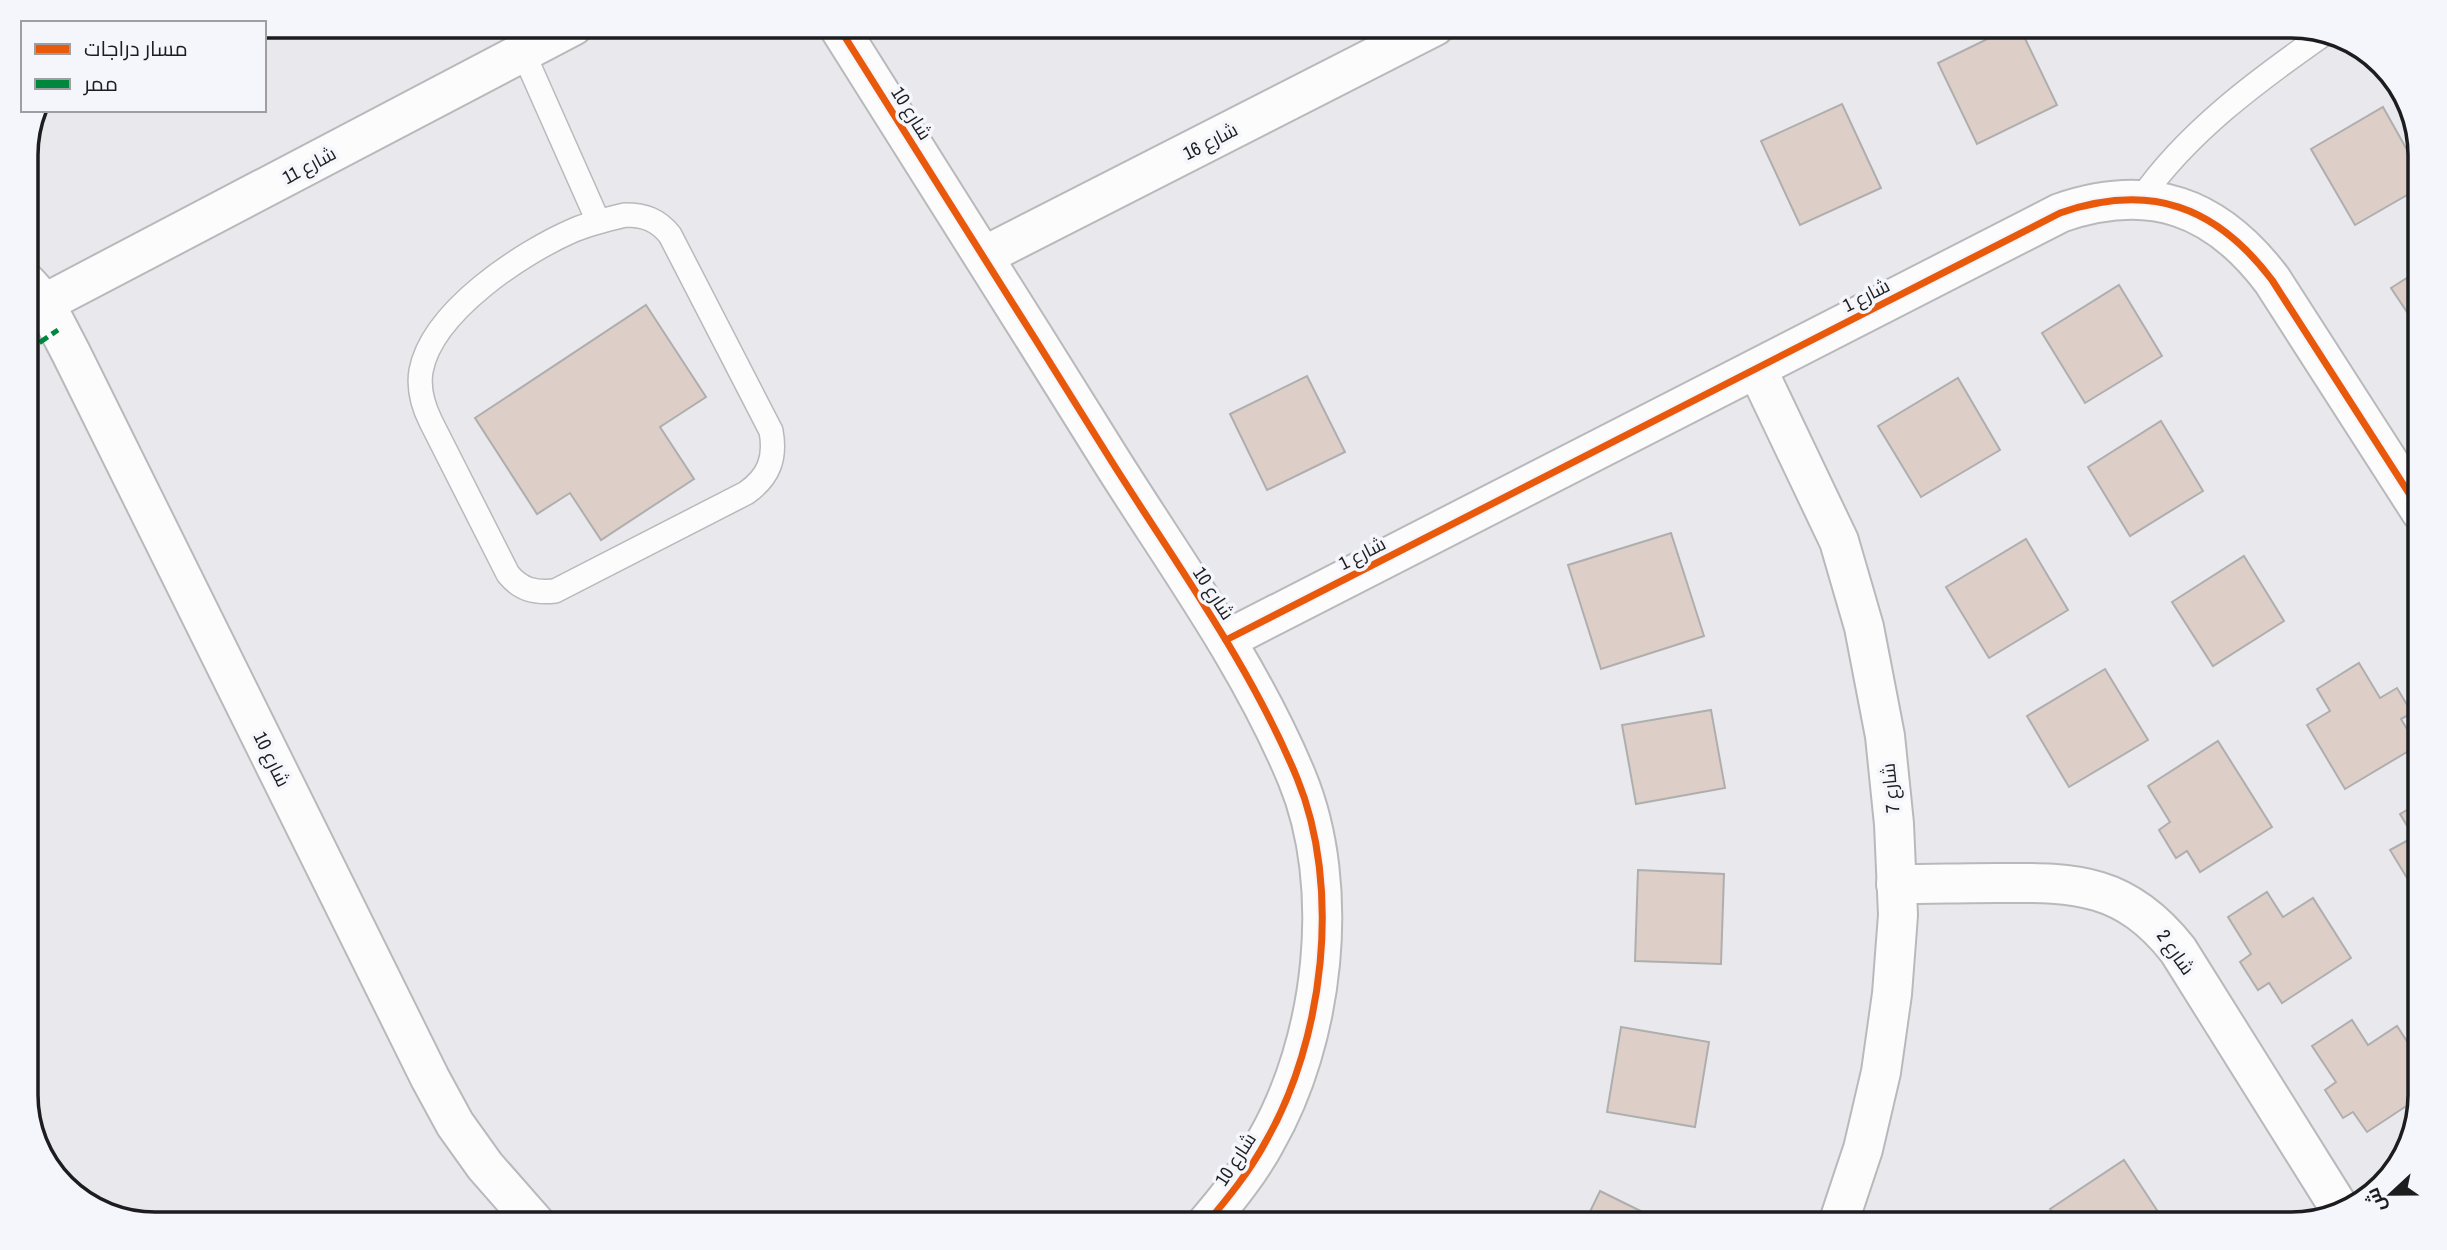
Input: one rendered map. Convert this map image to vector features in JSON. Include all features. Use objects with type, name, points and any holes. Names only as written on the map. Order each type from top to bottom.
[{"type":"street","name":"شارع 11","points":[[39,292],[550,38]]},
{"type":"street","name":"شارع 10","points":[[846,38],[1226,640],[1261,701],[1298,780],[1311,821],[1321,887],[1322,953],[1312,1018],[1294,1081],[1267,1141],[1216,1212]]},
{"type":"street","name":"شارع 16","points":[[984,256],[1412,38]]},
{"type":"street","name":"شارع 1","points":[[1226,640],[2060,213],[2086,204],[2113,200],[2167,204],[2199,215],[2227,232],[2253,254],[2408,492]]},
{"type":"street","name":"شارع 10","points":[[39,299],[430,1078],[455,1124],[485,1166],[525,1212]]},
{"type":"street","name":"شارع 7","points":[[1757,369],[1839,541],[1864,627],[1885,736],[1894,824],[1898,915],[1892,993],[1881,1072],[1863,1149],[1842,1212]]},
{"type":"street","name":"شارع 2","points":[[1896,884],[2053,882],[2085,886],[2115,897],[2143,912],[2162,929],[2178,950],[2336,1202]]},
{"type":"lane","points":[[2140,200],[2162,168],[2196,134],[2280,65],[2314,41]]},
{"type":"lane","points":[[523,52],[598,221]]},
{"type":"lane","points":[[625,215],[641,215],[654,220],[670,235],[771,431],[774,446],[772,461],[766,475],[746,493],[555,591],[539,592],[516,584],[508,574],[424,406],[421,372],[434,338],[479,289],[542,246],[598,221],[625,215]]},
{"type":"building","points":[[1989,38],[2025,38],[2057,105],[1977,144],[1938,63]]},
{"type":"building","points":[[1842,104],[1881,188],[1800,225],[1761,141]]},
{"type":"building","points":[[2383,107],[2408,152],[2408,194],[2355,225],[2311,149]]},
{"type":"building","points":[[2408,277],[2408,314],[2391,288]]},
{"type":"building","points":[[2119,285],[2162,356],[2085,403],[2042,333]]},
{"type":"building","points":[[646,305],[706,397],[660,427],[694,479],[601,540],[570,493],[537,514],[475,418]]},
{"type":"building","points":[[1307,376],[1345,452],[1267,490],[1230,414]]},
{"type":"building","points":[[1958,378],[2000,450],[1921,497],[1878,426]]},
{"type":"building","points":[[2161,421],[2203,491],[2130,536],[2088,467]]},
{"type":"building","points":[[1671,533],[1704,636],[1601,669],[1568,565]]},
{"type":"building","points":[[2026,539],[2068,610],[1989,658],[1946,587]]},
{"type":"building","points":[[2244,556],[2284,621],[2213,666],[2172,602]]},
{"type":"building","points":[[2359,663],[2380,698],[2397,688],[2408,706],[2408,715],[2401,719],[2408,731],[2408,751],[2345,789],[2307,725],[2330,711],[2317,689]]},
{"type":"building","points":[[2105,669],[2148,740],[2069,787],[2027,716]]},
{"type":"building","points":[[1711,710],[1725,788],[1636,804],[1622,725]]},
{"type":"building","points":[[2218,741],[2272,827],[2200,872],[2187,851],[2176,858],[2159,830],[2170,822],[2148,786]]},
{"type":"building","points":[[2408,809],[2408,827],[2400,814]]},
{"type":"building","points":[[2408,840],[2408,880],[2390,850]]},
{"type":"building","points":[[1638,870],[1724,874],[1721,964],[1635,961]]},
{"type":"building","points":[[2267,892],[2283,917],[2313,898],[2351,958],[2282,1003],[2269,983],[2258,990],[2240,962],[2251,954],[2228,917]]},
{"type":"building","points":[[2352,1020],[2368,1045],[2397,1026],[2408,1043],[2407,1106],[2367,1132],[2353,1112],[2343,1118],[2325,1090],[2336,1082],[2312,1046]]},
{"type":"building","points":[[1621,1027],[1709,1042],[1695,1127],[1607,1112]]},
{"type":"building","points":[[2124,1160],[2158,1212],[2052,1212],[2050,1209]]},
{"type":"building","points":[[1600,1191],[1643,1212],[1590,1212]]},
{"type":"marked path","points":[[39,343],[58,330]]},
{"type":"cycle path","points":[[846,38],[1233,652],[1278,735],[1297,778],[1311,821],[1319,866],[1322,914],[1320,962],[1302,1057],[1286,1101],[1260,1152],[1216,1212]]},
{"type":"cycle path","points":[[1226,640],[2060,213],[2093,204],[2123,200],[2152,201],[2179,207],[2204,218],[2228,234],[2251,255],[2272,280],[2408,492]]}]
